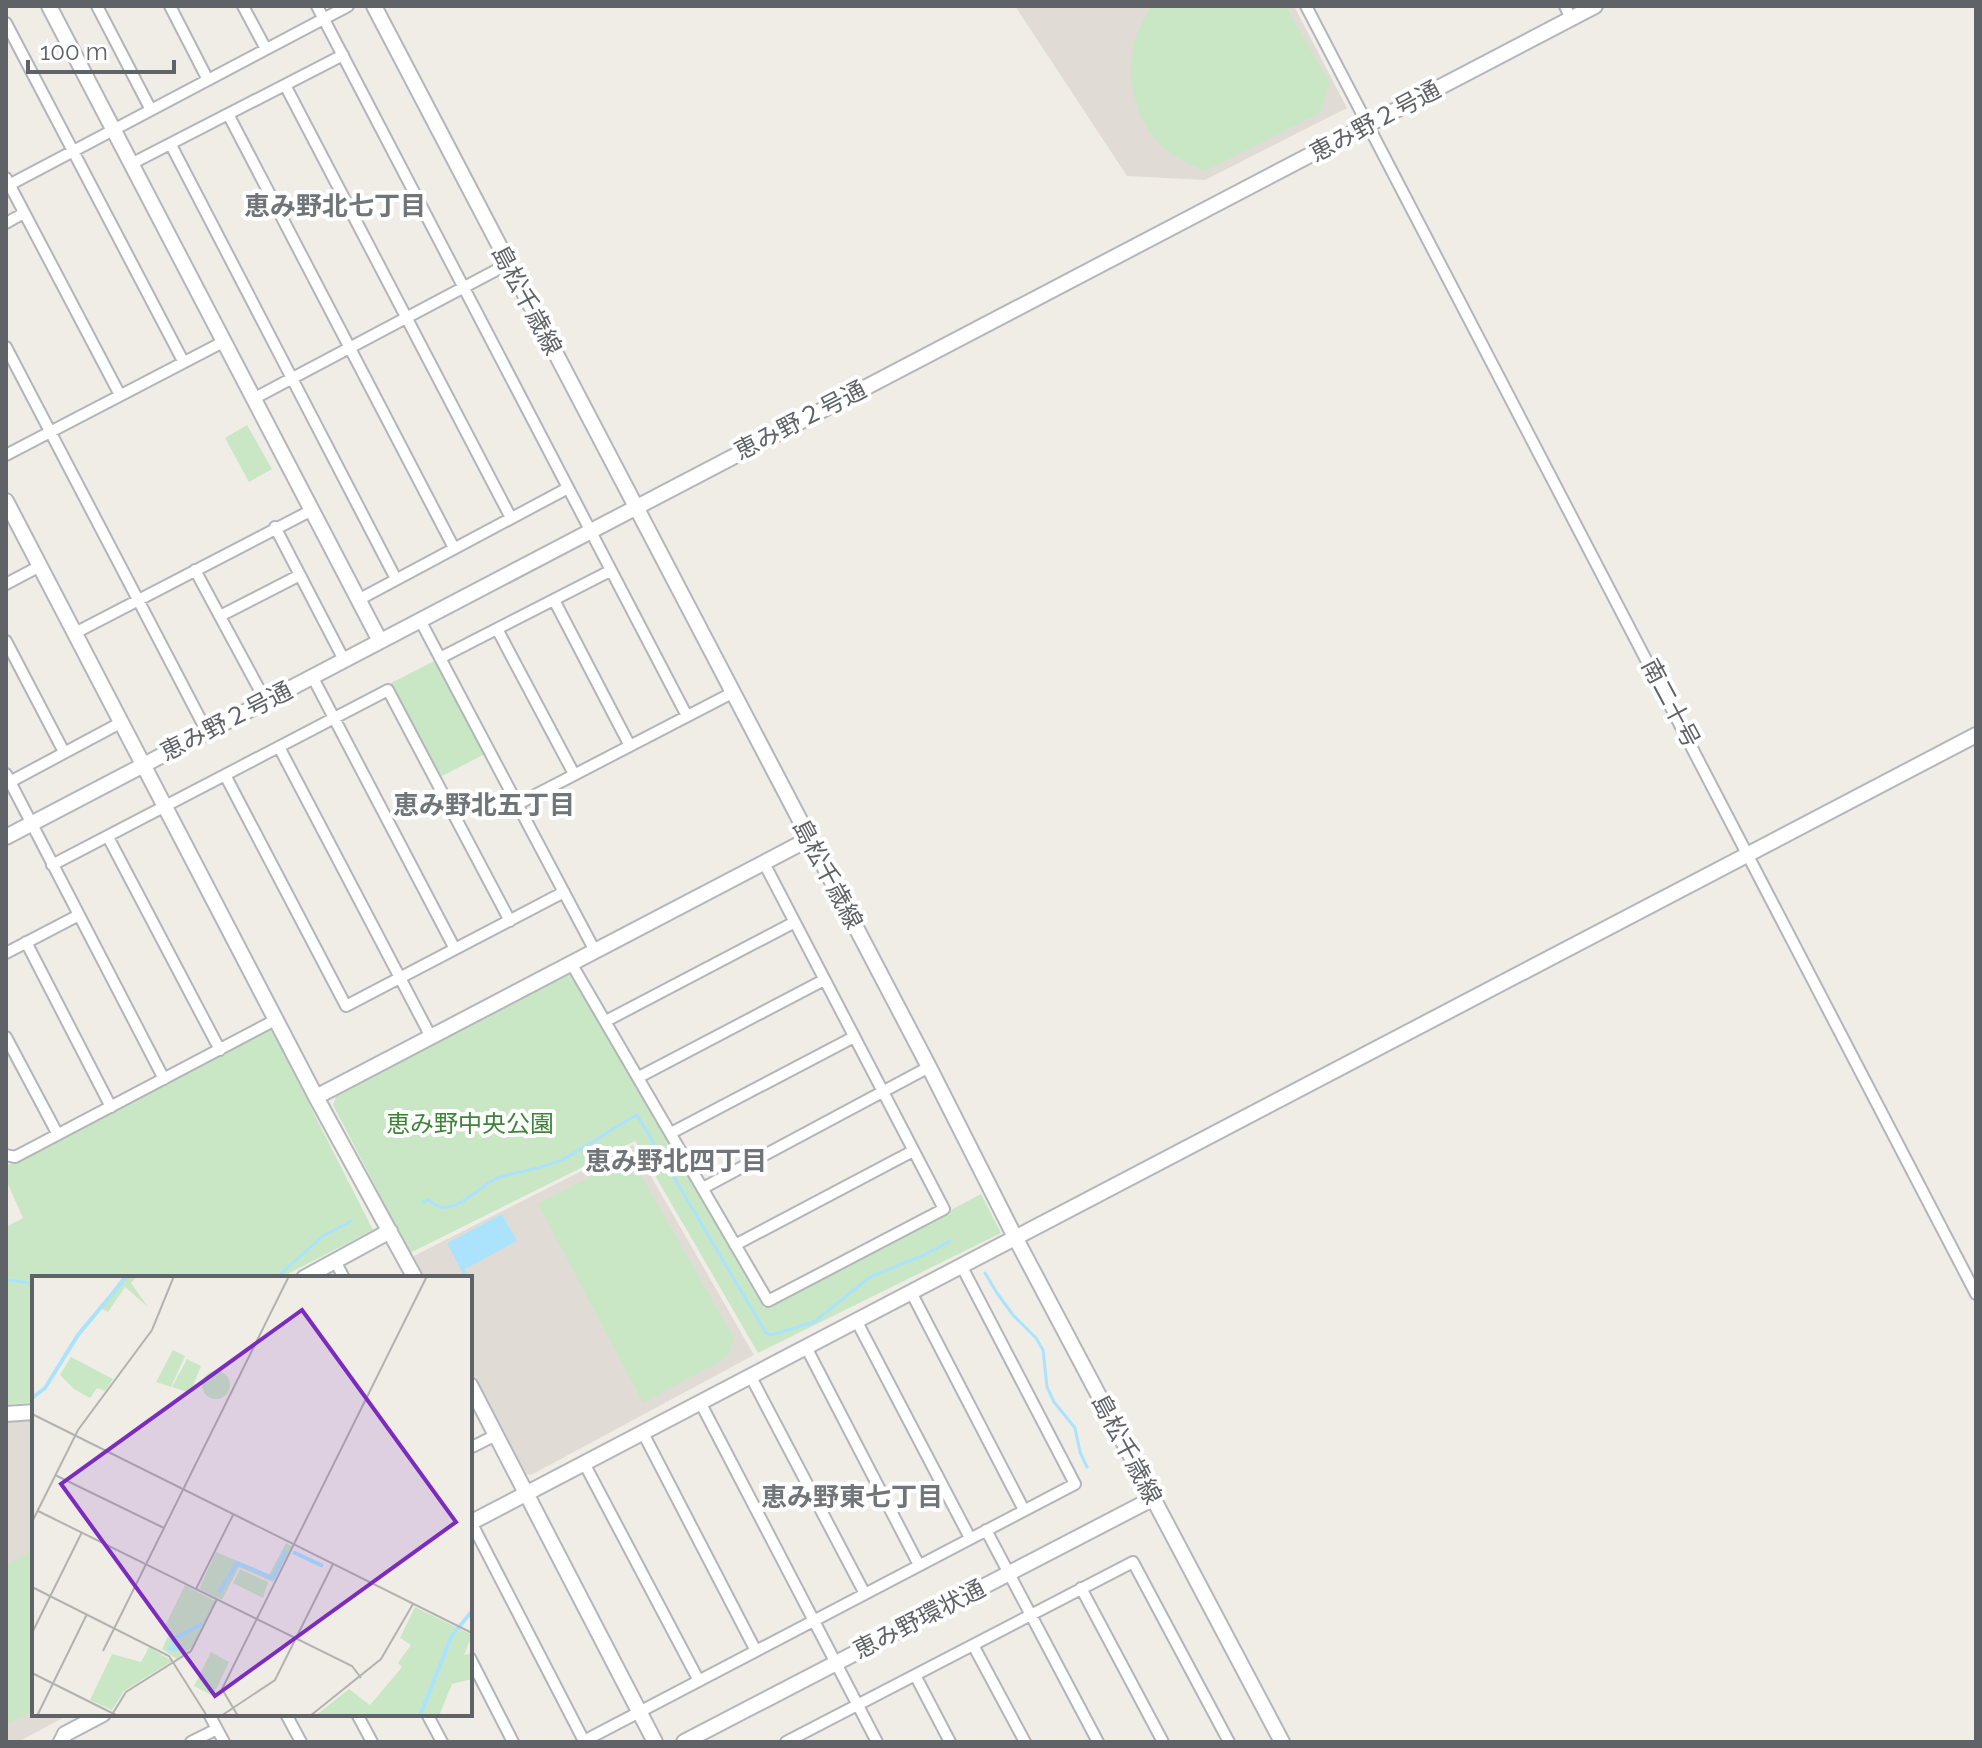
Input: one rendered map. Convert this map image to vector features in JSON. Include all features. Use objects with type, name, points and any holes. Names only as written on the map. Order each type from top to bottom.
[{"type":"street","points":[[49,6],[380,641]]},
{"type":"street","points":[[97,6],[151,110]]},
{"type":"street","points":[[170,6],[208,80]]},
{"type":"street","points":[[243,6],[266,49]]},
{"type":"street","points":[[317,6],[687,716]]},
{"type":"street","points":[[120,395],[8,182],[348,6]]},
{"type":"street","name":"島松千歳線","points":[[374,6],[1016,1239],[1282,1742]]},
{"type":"street","name":"南二十号","points":[[1306,6],[1976,1294]]},
{"type":"street","name":"恵み野２号通","points":[[6,837],[1568,12],[1595,6]]},
{"type":"street","points":[[6,23],[183,361]]},
{"type":"street","points":[[131,164],[343,55]]},
{"type":"street","points":[[285,85],[511,518]]},
{"type":"street","points":[[228,114],[454,548]]},
{"type":"street","points":[[171,145],[396,579]]},
{"type":"street","points":[[6,223],[24,213]]},
{"type":"street","points":[[253,399],[508,264]]},
{"type":"street","points":[[6,455],[223,342]]},
{"type":"street","points":[[6,347],[206,730]]},
{"type":"street","points":[[358,600],[568,488]]},
{"type":"street","points":[[6,501],[316,1097],[414,1276]]},
{"type":"street","points":[[75,633],[312,510]]},
{"type":"street","points":[[275,527],[344,660]]},
{"type":"street","points":[[6,584],[40,566]]},
{"type":"street","points":[[195,570],[265,700]]},
{"type":"street","points":[[440,658],[610,571]]},
{"type":"street","points":[[220,616],[300,575]]},
{"type":"street","points":[[554,600],[630,746]]},
{"type":"street","points":[[420,620],[595,951]]},
{"type":"street","points":[[497,629],[574,774]]},
{"type":"street","points":[[6,641],[64,752]]},
{"type":"street","points":[[312,676],[455,949]]},
{"type":"street","points":[[52,865],[388,690],[510,921]]},
{"type":"street","points":[[518,804],[732,693]]},
{"type":"street","points":[[122,722],[7,780],[164,1079]]},
{"type":"street","points":[[472,1521],[1976,735]]},
{"type":"street","points":[[279,747],[430,1035]]},
{"type":"street","points":[[225,775],[346,1006],[564,892]]},
{"type":"street","points":[[108,837],[220,1050]]},
{"type":"street","points":[[316,1097],[809,839]]},
{"type":"street","points":[[571,963],[768,1301],[944,1209],[764,863]]},
{"type":"street","points":[[6,953],[79,915]]},
{"type":"street","points":[[606,1021],[793,923]]},
{"type":"street","points":[[26,942],[111,1107]]},
{"type":"street","points":[[639,1077],[824,980]]},
{"type":"street","points":[[6,1155],[15,1157],[277,1019]]},
{"type":"street","points":[[6,1037],[57,1133]]},
{"type":"street","points":[[671,1133],[854,1037]]},
{"type":"street","points":[[703,1188],[929,1067]]},
{"type":"street","points":[[735,1245],[913,1151]]},
{"type":"street","points":[[308,1276],[390,1231]]},
{"type":"street","points":[[335,1261],[343,1276]]},
{"type":"street","points":[[472,1524],[583,1742],[1075,1484],[962,1267]]},
{"type":"street","points":[[911,1292],[1024,1510]]},
{"type":"street","points":[[856,1320],[970,1538]]},
{"type":"street","points":[[806,1347],[919,1565]]},
{"type":"street","points":[[751,1377],[865,1594]]},
{"type":"street","points":[[472,1389],[655,1742]]},
{"type":"street","points":[[700,1402],[877,1742]]},
{"type":"street","points":[[6,1414],[32,1412]]},
{"type":"street","points":[[643,1433],[756,1651]]},
{"type":"street","points":[[472,1447],[496,1435]]},
{"type":"street","points":[[584,1463],[699,1681]]},
{"type":"street","name":"恵み野環状通","points":[[684,1742],[1154,1498]]},
{"type":"street","points":[[986,1530],[1098,1742]]},
{"type":"street","points":[[786,1742],[801,1739],[858,1704],[1133,1562],[1229,1742]]},
{"type":"street","points":[[1081,1588],[1163,1742]]},
{"type":"street","points":[[973,1645],[1025,1742]]},
{"type":"street","points":[[472,1662],[513,1742]]},
{"type":"street","points":[[915,1675],[950,1742]]},
{"type":"street","points":[[61,1742],[65,1734],[99,1716]]},
{"type":"street","points":[[210,1716],[224,1742]]},
{"type":"street","points":[[287,1716],[301,1742]]},
{"type":"street","points":[[358,1716],[372,1742]]},
{"type":"street","points":[[428,1716],[442,1742]]},
{"type":"street","points":[[191,1742],[217,1729]]},
{"type":"shaded area","points":[[1015,6],[1294,6],[1347,108],[1205,180],[1127,176]]},
{"type":"shaded area","points":[[633,1145],[754,1355],[531,1475],[526,1474],[472,1372],[472,1276],[422,1276],[412,1257]]},
{"type":"shaded area","points":[[32,1418],[32,1716],[66,1716],[18,1742],[6,1742],[6,1419]]},
{"type":"green space","points":[[1152,6],[1285,6],[1330,83],[1320,113],[1205,171],[1177,157],[1161,145],[1149,130],[1134,96],[1131,59],[1135,40]]},
{"type":"green space","points":[[247,425],[272,469],[249,482],[225,438]]},
{"type":"green space","points":[[436,660],[485,754],[440,777],[391,683]]},
{"type":"green space","name":"恵み野中央公園","points":[[570,974],[764,1308],[981,1194],[1001,1233],[758,1353],[635,1141],[410,1253],[333,1105],[339,1088]]},
{"type":"green space","name":"恵み野中央公園","points":[[271,1029],[373,1230],[284,1276],[32,1276],[32,1402],[6,1405],[6,1227],[23,1218],[6,1180],[6,1166]]},
{"type":"green space","points":[[630,1156],[734,1338],[726,1358],[643,1403],[538,1204]]},
{"type":"green space","points":[[32,1551],[32,1711],[6,1725],[6,1564]]},
{"type":"water","points":[[502,1214],[517,1241],[465,1269],[468,1276],[464,1276],[447,1243]]},
{"type":"waterway","points":[[423,1202],[429,1200],[437,1206],[446,1207],[455,1205],[498,1178],[563,1159],[637,1115],[766,1333],[771,1335],[814,1322],[870,1277],[950,1241]]},
{"type":"waterway","points":[[278,1276],[323,1236],[351,1221]]},
{"type":"waterway","points":[[985,1273],[1013,1315],[1036,1338],[1043,1350],[1047,1387],[1054,1402],[1075,1428],[1087,1467]]},
{"type":"waterway","points":[[6,1280],[32,1283]]},
{"type":"district","name":"恵み野北七丁目","points":[[335,206]]},
{"type":"district","name":"恵み野北五丁目","points":[[484,805]]},
{"type":"district","name":"恵み野北四丁目","points":[[676,1161]]},
{"type":"district","name":"恵み野東七丁目","points":[[852,1497]]}]
